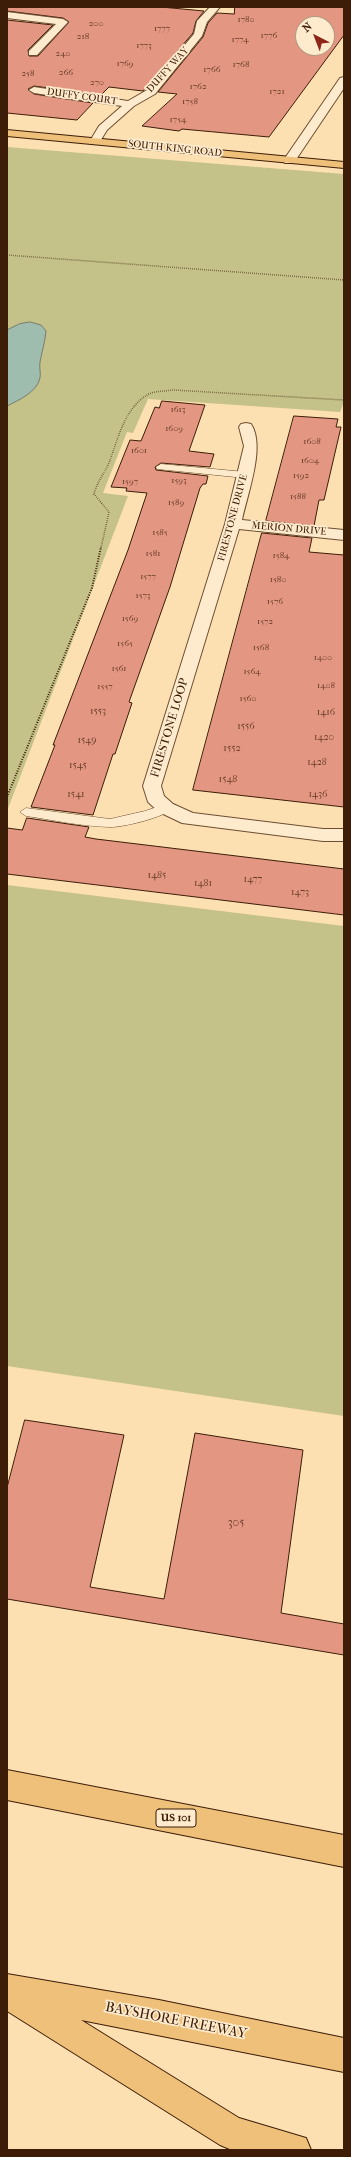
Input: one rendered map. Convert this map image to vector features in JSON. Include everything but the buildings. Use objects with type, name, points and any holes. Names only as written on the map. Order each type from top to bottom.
[{"type":"main road","name":"SOUTH KING ROAD","points":[[7,133],[289,161],[344,165]]},
{"type":"main road","name":"US 101","points":[[7,1785],[344,1851]]},
{"type":"main road","name":"BAYSHORE FREEWAY","points":[[7,1992],[159,2016],[344,2055]]},
{"type":"main road","points":[[7,1992],[232,2133],[294,2150]]},
{"type":"street","name":"DUFFY WAY","points":[[95,141],[103,128],[130,104],[151,92],[199,34],[202,21],[215,7]]},
{"type":"street","points":[[7,16],[63,22],[32,53]]},
{"type":"street","points":[[289,161],[344,80]]},
{"type":"street","name":"DUFFY COURT","points":[[34,90],[130,104]]},
{"type":"street","name":"FIRESTONE DRIVE","points":[[207,608],[233,524],[245,475],[251,446],[246,427]]},
{"type":"street","name":"MERION DRIVE","points":[[233,524],[344,535]]},
{"type":"street","name":"FIRESTONE LOOP","points":[[207,608],[152,786],[154,798],[166,808],[188,819],[322,836],[344,835]]},
{"type":"lane","points":[[161,467],[245,475]]},
{"type":"lane","points":[[26,812],[110,823],[148,815],[166,808]]},
{"type":"path","points":[[7,255],[344,280]]},
{"type":"path","points":[[7,797],[92,588],[107,527],[109,512],[94,494],[96,481],[106,469],[118,436],[129,414],[142,398],[153,393],[173,390],[344,400]]},
{"type":"shaded area","points":[[7,147],[344,174],[344,402],[340,412],[148,399],[133,433],[127,432],[103,493],[128,496],[7,811]]},
{"type":"shaded area","points":[[30,322],[41,325],[46,331],[40,364],[40,378],[38,383],[31,391],[7,406],[7,330],[19,324]]},
{"type":"shaded area","points":[[7,885],[344,926],[344,1416],[7,1366]]}]
